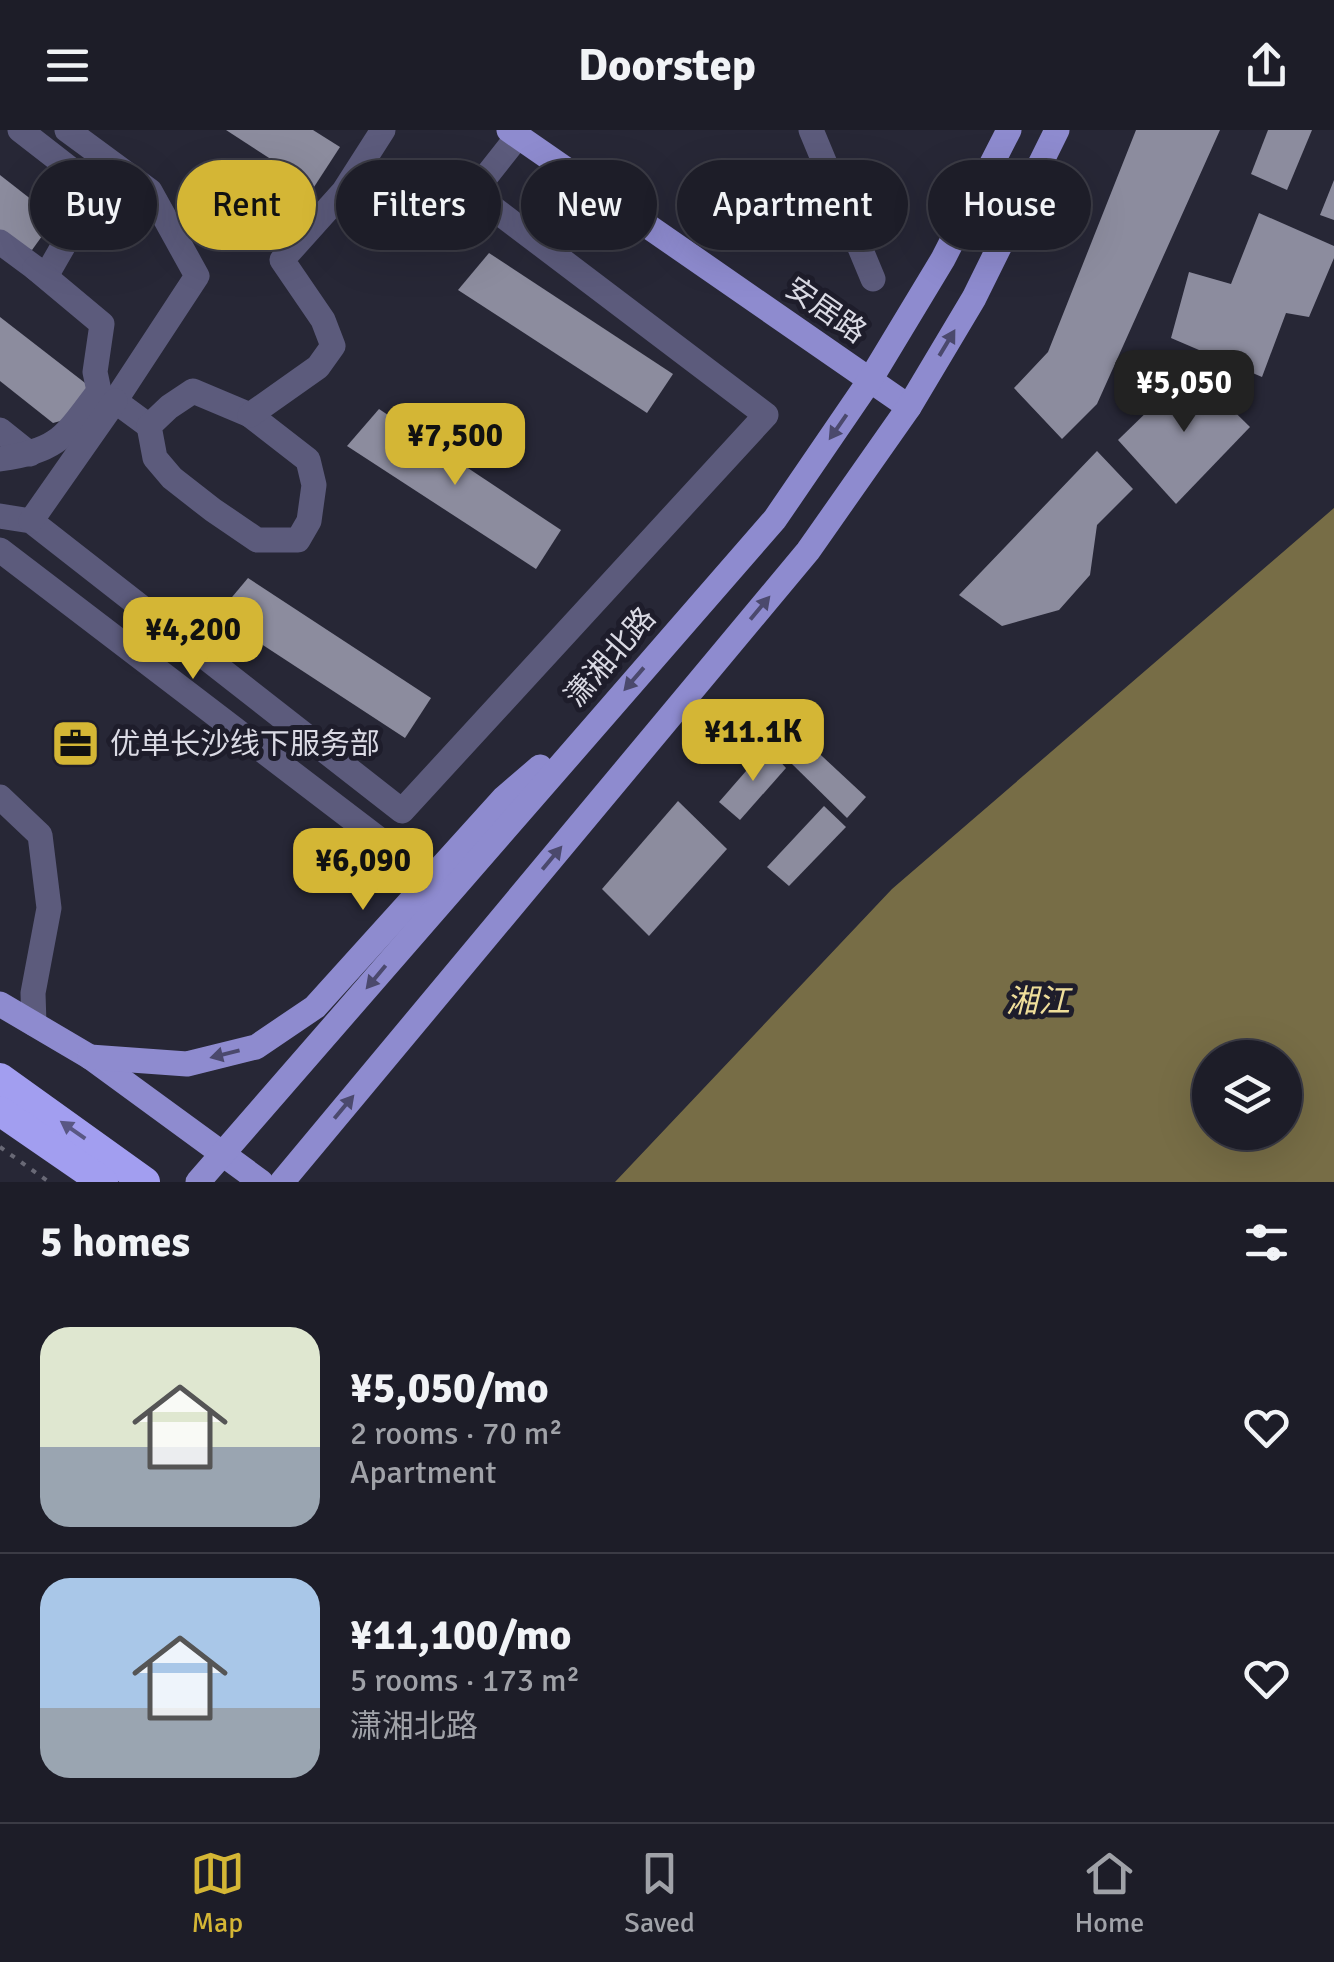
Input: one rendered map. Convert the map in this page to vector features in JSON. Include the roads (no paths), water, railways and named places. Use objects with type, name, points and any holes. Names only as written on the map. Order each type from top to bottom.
[{"type":"highway","points":[[0,1078],[146,1182]]},
{"type":"highway","points":[[0,1111],[103,1182]]},
{"type":"main road","name":"潇湘北路","points":[[198,1182],[774,519],[870,380],[942,258],[1009,130]]},
{"type":"main road","points":[[282,1182],[808,550],[909,407],[984,280],[1057,130]]},
{"type":"main road","name":"安居路","points":[[513,133],[909,407]]},
{"type":"main road","points":[[90,1057],[188,1064],[256,1047],[315,1007],[504,798],[605,712]]},
{"type":"main road","points":[[0,1004],[90,1057],[261,1182]]},
{"type":"street","points":[[0,242],[46,276],[96,189],[20,130]]},
{"type":"street","points":[[31,520],[115,402],[197,276],[150,191],[67,130]]},
{"type":"street","points":[[250,415],[318,367],[332,346],[323,320],[282,260],[344,191],[383,130]]},
{"type":"street","points":[[811,130],[873,279]]},
{"type":"street","points":[[0,516],[31,520],[402,810],[766,415],[474,193],[513,133]]},
{"type":"street","points":[[0,459],[30,454],[64,438],[99,391],[94,372],[102,324],[35,268]]},
{"type":"street","points":[[115,402],[150,426],[155,458],[172,478],[213,510],[257,540],[298,540],[309,521],[314,486],[308,460],[250,415],[193,391],[150,426]]},
{"type":"street","points":[[0,430],[30,454]]},
{"type":"street","points":[[0,550],[430,879]]},
{"type":"street","points":[[0,797],[40,835],[49,908],[33,993],[34,1024]]},
{"type":"water","name":"湘江","points":[[1334,508],[1334,1182],[615,1182],[892,889]]},
{"type":"place","name":"优单长沙线下服务部","points":[[75,744]]}]
